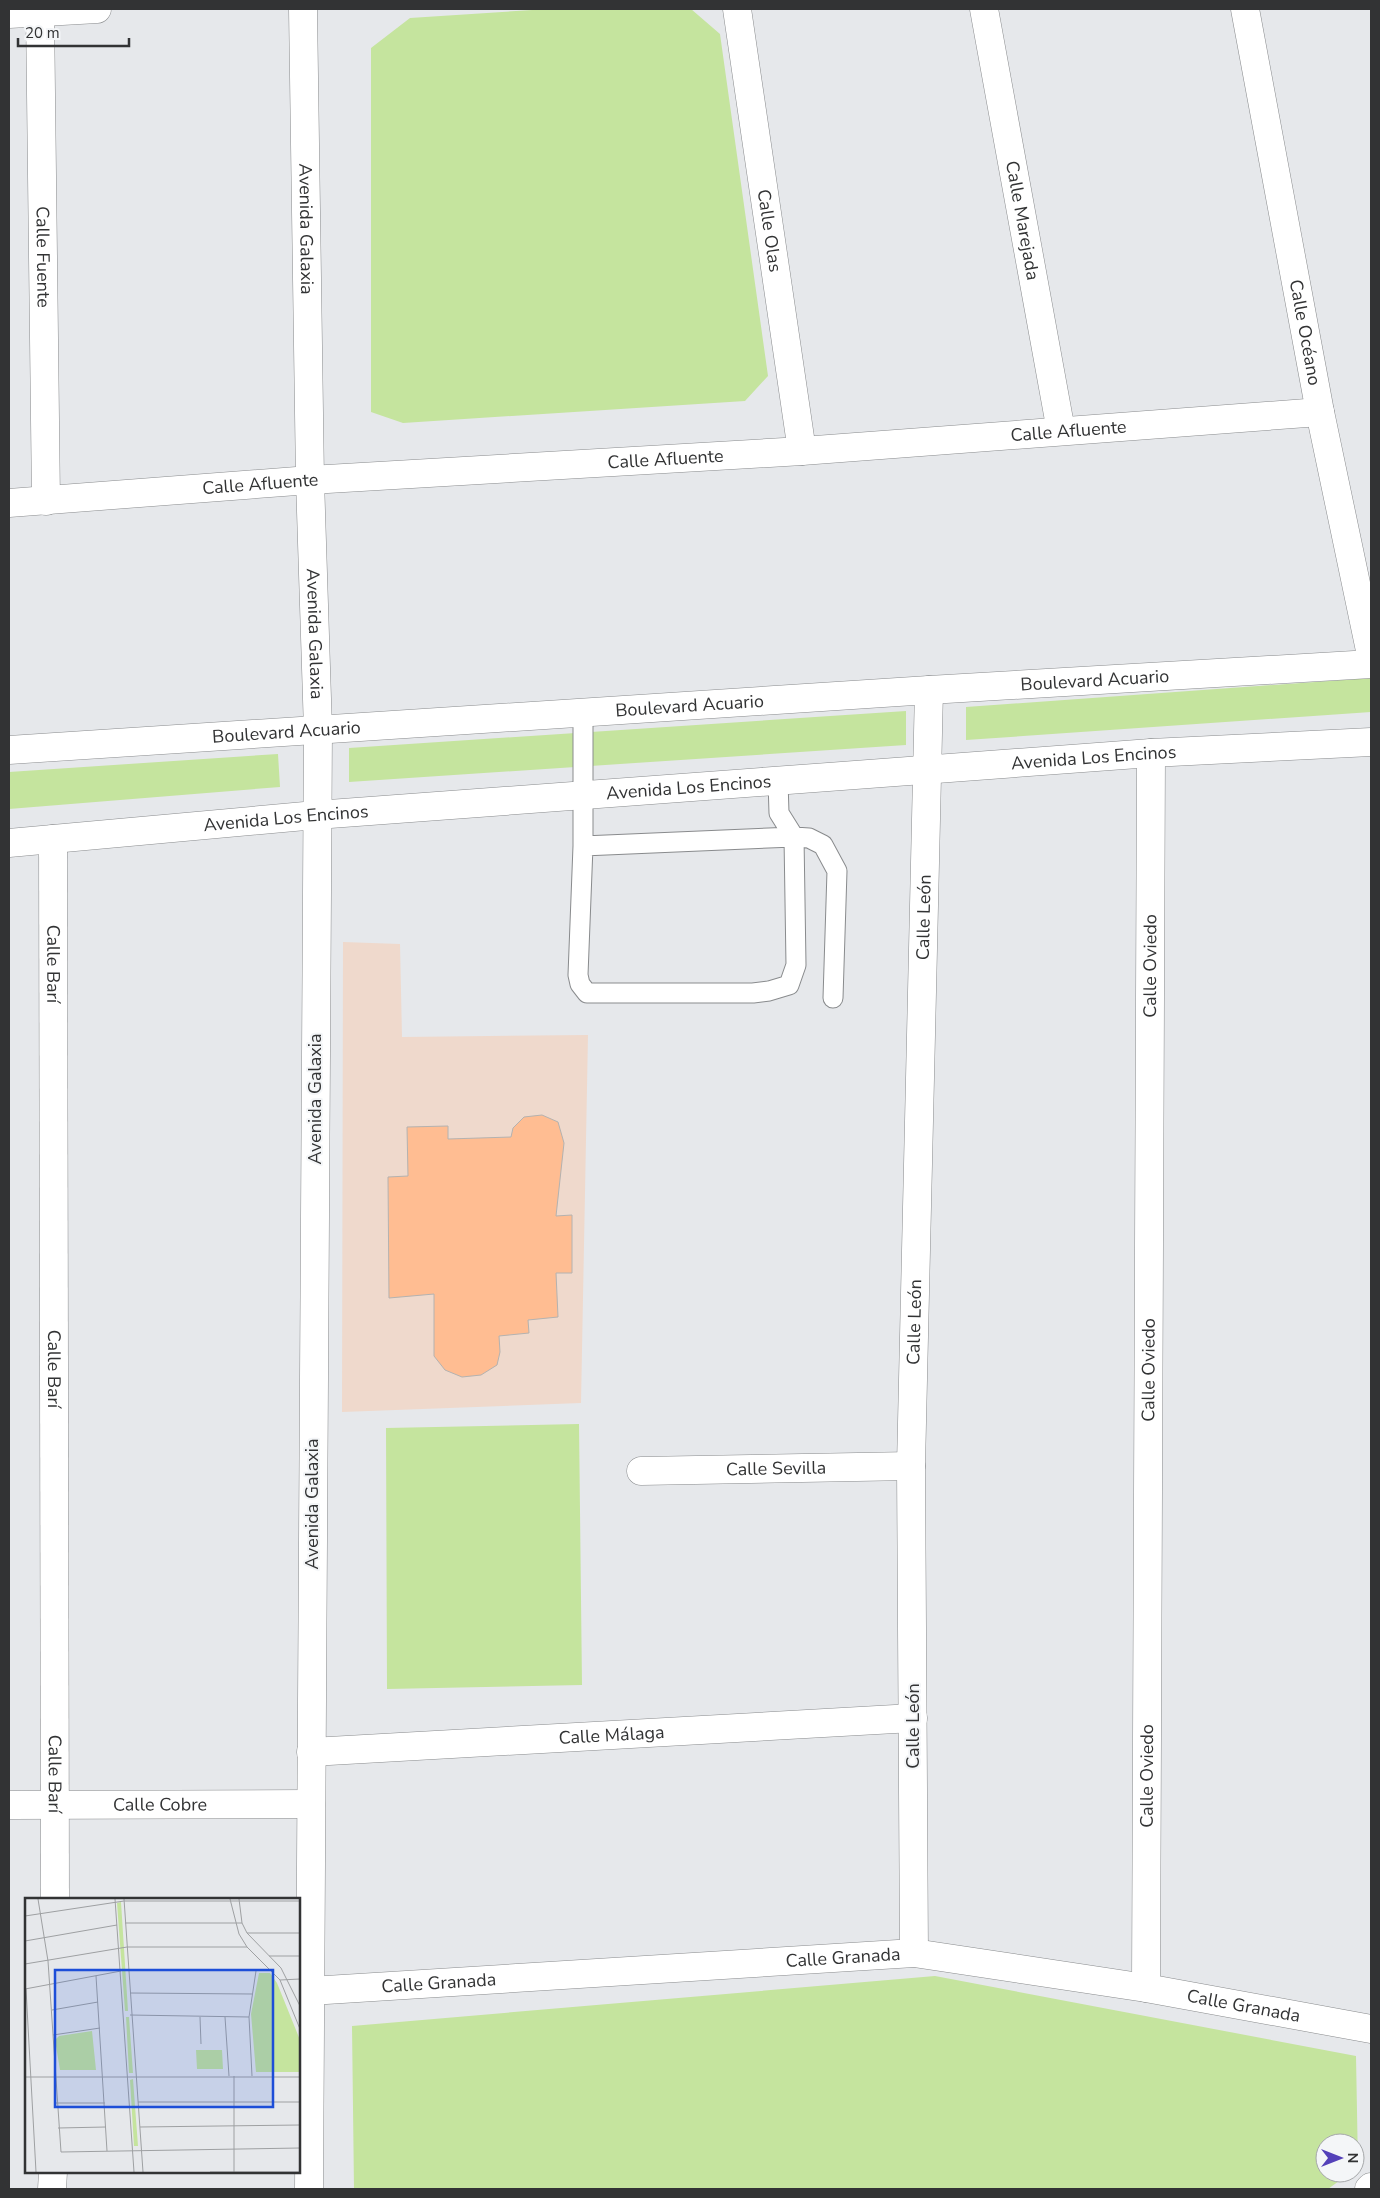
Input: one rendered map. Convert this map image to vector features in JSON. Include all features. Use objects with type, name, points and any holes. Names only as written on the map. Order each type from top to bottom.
[{"type":"street","points":[[9,14],[97,9]]},
{"type":"street","name":"Avenida Galaxia","points":[[303,9],[310,480],[318,730],[309,2189]]},
{"type":"street","name":"Calle Olas","points":[[737,9],[802,451]]},
{"type":"street","name":"Calle Marejada","points":[[984,9],[1061,431]]},
{"type":"street","name":"Calle Océano","points":[[1245,9],[1320,412],[1371,655]]},
{"type":"street","name":"Calle Fuente","points":[[40,12],[46,501]]},
{"type":"street","name":"Calle Afluente","points":[[9,503],[310,480],[802,451],[1320,412]]},
{"type":"street","name":"Boulevard Acuario","points":[[9,750],[929,690],[1371,664]]},
{"type":"street","name":"Calle León","points":[[914,1952],[911,1466],[929,690]]},
{"type":"street","name":"Avenida Los Encinos","points":[[9,843],[316,815],[1151,753],[1371,742]]},
{"type":"street","name":"Calle Oviedo","points":[[1146,1988],[1151,753]]},
{"type":"street","name":"Calle Barí","points":[[53,839],[55,1898]]},
{"type":"street","name":"Calle Sevilla","points":[[641,1471],[911,1466]]},
{"type":"street","name":"Calle Málaga","points":[[311,1752],[913,1718]]},
{"type":"street","name":"Calle Cobre","points":[[9,1805],[311,1804]]},
{"type":"street","name":"Calle Granada","points":[[310,1992],[914,1952],[1146,1988],[1371,2029]]},
{"type":"street","points":[[52,2173],[52,2189]]},
{"type":"lane","points":[[583,713],[583,846],[578,975],[580,984],[587,992],[753,993],[769,992],[790,985],[796,965],[794,837],[779,813],[778,781]]},
{"type":"lane","points":[[583,846],[794,837],[809,838],[823,845],[837,871],[832,998]]},
{"type":"shaded area","points":[[343,942],[400,944],[402,1037],[588,1035],[581,1403],[342,1412]]},
{"type":"green space","points":[[548,9],[691,9],[720,34],[768,376],[745,401],[403,423],[371,412],[371,48],[410,18]]},
{"type":"green space","points":[[1371,678],[1371,712],[966,740],[966,707]]},
{"type":"green space","points":[[906,711],[906,745],[349,782],[349,748]]},
{"type":"green space","points":[[278,754],[280,787],[9,809],[9,772]]},
{"type":"green space","points":[[579,1424],[582,1685],[387,1689],[386,1428]]},
{"type":"green space","points":[[935,1976],[1356,2056],[1357,2133],[1315,2133],[1315,2183],[1336,2183],[1328,2189],[354,2189],[352,2026]]},
{"type":"building","points":[[542,1115],[558,1122],[564,1143],[556,1216],[572,1215],[572,1273],[556,1273],[558,1317],[528,1320],[529,1333],[499,1336],[500,1352],[497,1365],[481,1375],[462,1377],[445,1370],[434,1356],[434,1294],[389,1298],[388,1177],[408,1176],[407,1127],[448,1126],[448,1139],[511,1137],[513,1128],[524,1117]]}]
